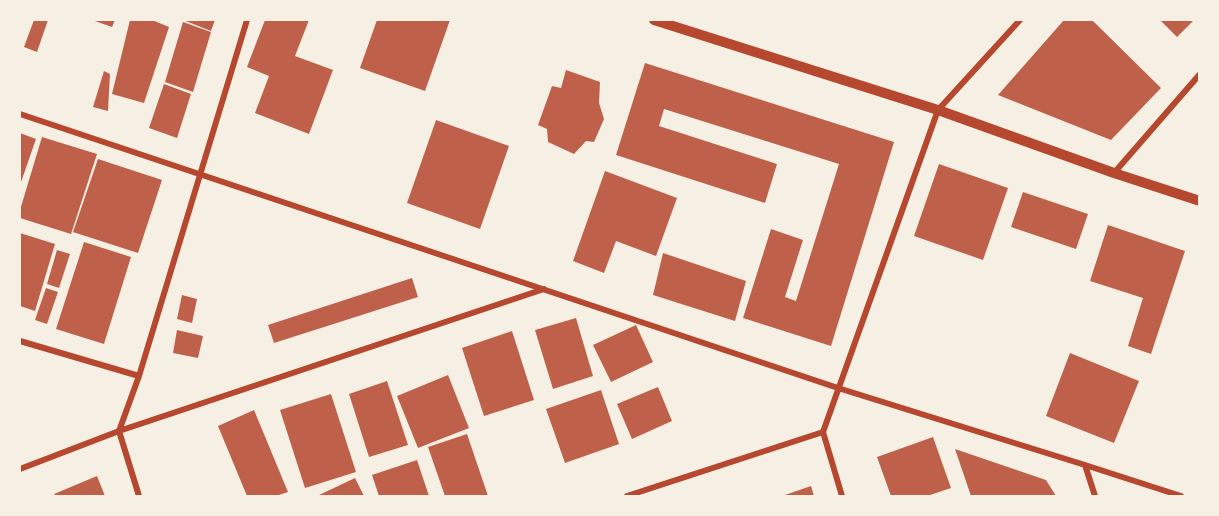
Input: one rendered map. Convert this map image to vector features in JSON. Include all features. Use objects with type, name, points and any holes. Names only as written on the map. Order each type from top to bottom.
[{"type":"street","points":[[139,496],[118,431],[138,376],[247,20]]},
{"type":"street","points":[[654,20],[938,110],[1200,201]]},
{"type":"street","points":[[842,496],[823,432],[938,110],[1020,20]]},
{"type":"street","points":[[1114,173],[1200,74]]},
{"type":"street","points":[[20,114],[838,388],[1181,496]]},
{"type":"street","points":[[20,469],[118,431],[545,289]]},
{"type":"street","points":[[20,340],[138,376]]},
{"type":"street","points":[[627,496],[823,432]]},
{"type":"street","points":[[1085,465],[1095,496]]},
{"type":"building","points":[[34,20],[48,20],[37,52],[24,47]]},
{"type":"building","points":[[92,20],[115,20],[112,27]]},
{"type":"building","points":[[130,20],[152,20],[169,27],[144,103],[112,94]]},
{"type":"building","points":[[183,20],[215,20],[211,31]]},
{"type":"building","points":[[265,20],[309,20],[295,56],[333,70],[309,134],[255,113],[269,76],[247,67]]},
{"type":"building","points":[[377,20],[450,20],[425,91],[360,68]]},
{"type":"building","points":[[1064,20],[1092,20],[1161,88],[1111,140],[998,95]]},
{"type":"building","points":[[1160,20],[1194,20],[1177,37]]},
{"type":"building","points":[[183,22],[211,32],[193,92],[165,82]]},
{"type":"building","points":[[645,63],[894,142],[831,346],[743,318],[771,229],[803,240],[785,297],[796,301],[839,164],[664,109],[659,126],[777,164],[765,203],[616,155]]},
{"type":"building","points":[[566,70],[600,82],[599,103],[604,119],[594,142],[586,141],[574,154],[548,142],[547,129],[538,125],[552,86],[561,88]]},
{"type":"building","points":[[104,71],[110,74],[108,111],[93,107]]},
{"type":"building","points":[[164,84],[191,94],[177,138],[149,128]]},
{"type":"building","points":[[436,120],[509,146],[480,229],[407,203]]},
{"type":"building","points":[[20,133],[36,139],[20,185]]},
{"type":"building","points":[[42,137],[97,154],[71,234],[20,218],[20,210]]},
{"type":"building","points":[[98,159],[162,180],[138,253],[73,232]]},
{"type":"building","points":[[939,164],[1008,188],[983,260],[914,236]]},
{"type":"building","points":[[605,171],[677,198],[656,256],[616,241],[604,273],[573,261]]},
{"type":"building","points":[[1023,192],[1088,214],[1076,249],[1011,227]]},
{"type":"building","points":[[1108,225],[1185,251],[1151,354],[1128,346],[1143,298],[1090,281]]},
{"type":"building","points":[[20,233],[55,244],[35,311],[20,306]]},
{"type":"building","points":[[84,242],[131,257],[104,344],[56,329]]},
{"type":"building","points":[[57,250],[70,254],[59,288],[47,284]]},
{"type":"building","points":[[663,253],[746,281],[735,321],[653,295]]},
{"type":"building","points":[[412,278],[418,297],[274,343],[268,325]]},
{"type":"building","points":[[46,288],[58,292],[47,324],[35,320]]},
{"type":"building","points":[[182,295],[197,299],[192,323],[177,319]]},
{"type":"building","points":[[576,318],[593,376],[553,389],[535,330]]},
{"type":"building","points":[[636,325],[653,362],[611,382],[593,345]]},
{"type":"building","points":[[177,330],[203,336],[198,358],[173,353]]},
{"type":"building","points":[[512,331],[534,400],[484,416],[462,348]]},
{"type":"building","points":[[1070,353],[1139,381],[1114,443],[1046,416]]},
{"type":"building","points":[[448,375],[469,428],[418,448],[397,396]]},
{"type":"building","points":[[387,381],[408,445],[369,457],[349,394]]},
{"type":"building","points":[[658,387],[672,421],[632,439],[617,404]]},
{"type":"building","points":[[601,390],[619,444],[565,463],[546,409]]},
{"type":"building","points":[[331,394],[356,472],[305,488],[280,410]]},
{"type":"building","points":[[254,410],[288,492],[276,496],[247,496],[218,426]]},
{"type":"building","points":[[467,434],[488,496],[445,496],[428,447]]},
{"type":"building","points":[[933,437],[951,488],[927,496],[891,496],[877,457]]},
{"type":"building","points":[[955,449],[1046,480],[1056,496],[971,496]]},
{"type":"building","points":[[417,460],[429,496],[379,496],[372,475]]},
{"type":"building","points":[[97,476],[105,496],[56,496],[54,494]]},
{"type":"building","points":[[355,478],[364,496],[317,496]]},
{"type":"building","points":[[811,486],[814,496],[782,496]]}]
